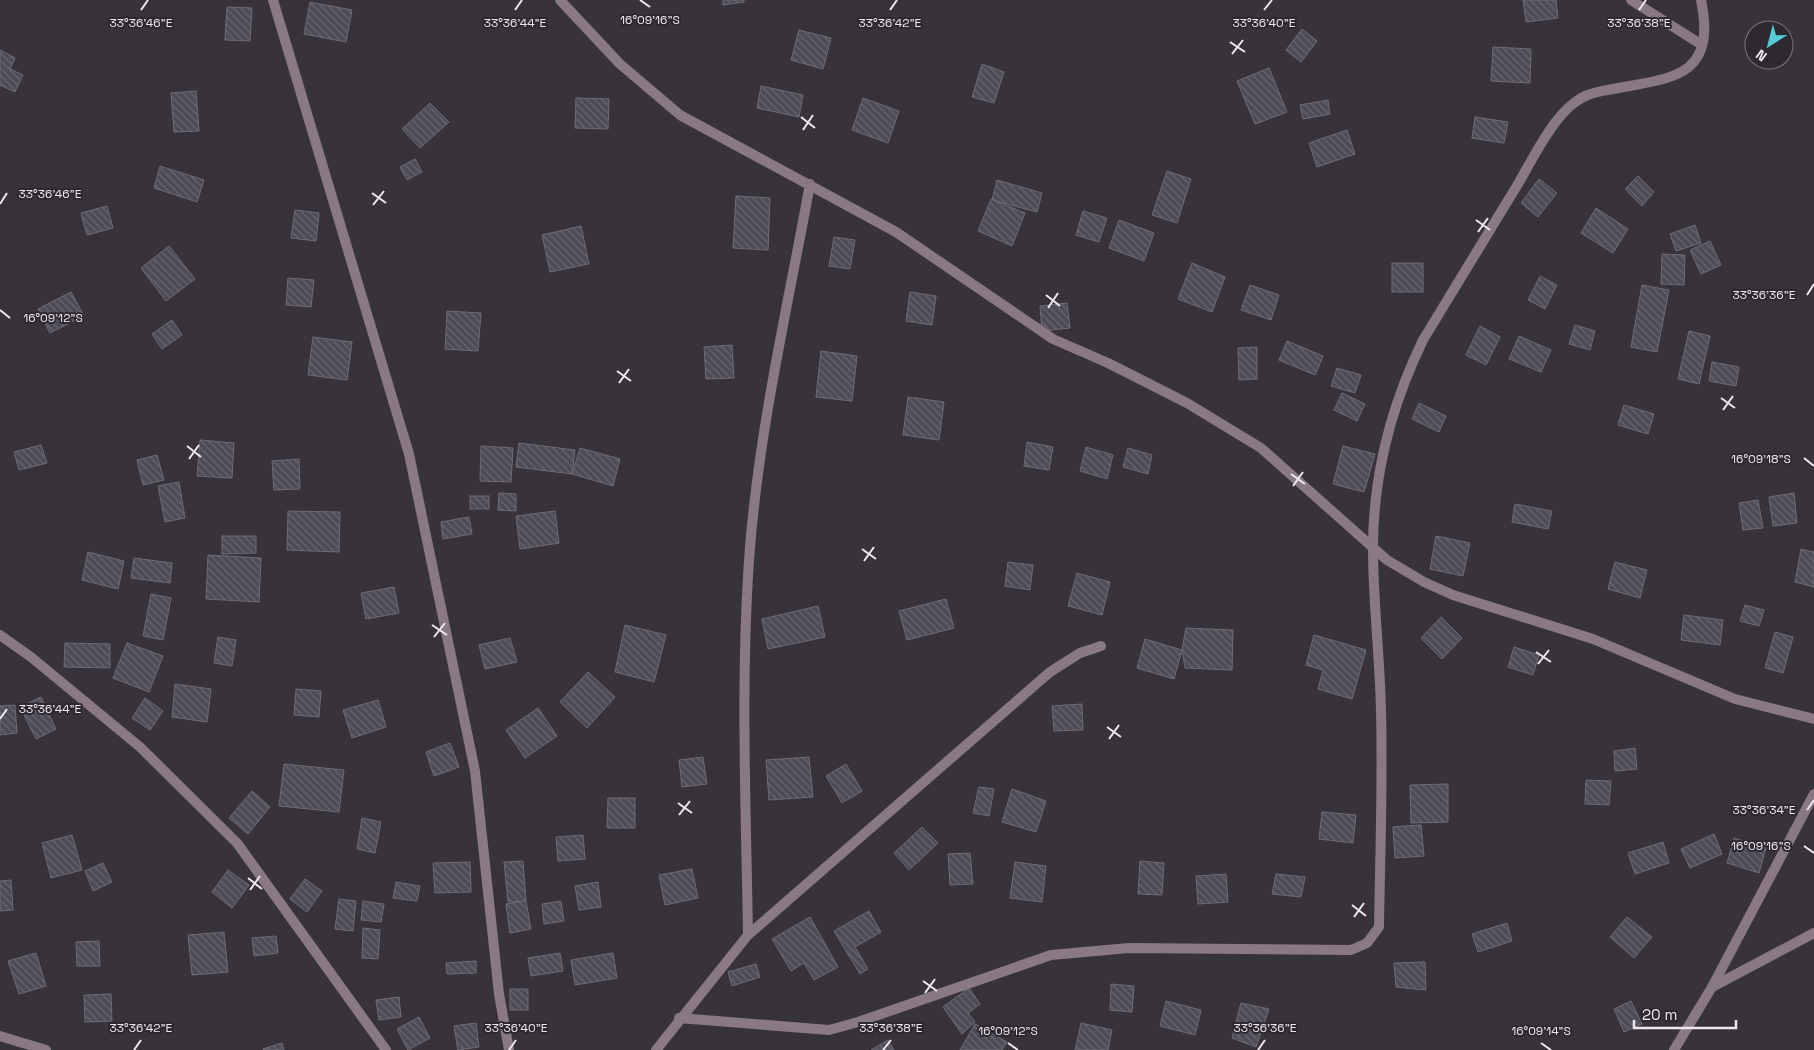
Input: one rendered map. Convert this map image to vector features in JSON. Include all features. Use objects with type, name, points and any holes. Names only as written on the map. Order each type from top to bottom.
[{"type":"street","points":[[273,0],[409,454],[475,771],[499,994],[509,1050]]},
{"type":"street","points":[[560,0],[620,64],[680,115],[896,232],[1053,339],[1108,363],[1187,403],[1261,448],[1373,547],[1399,567],[1453,595],[1593,640],[1735,698],[1814,719]]},
{"type":"street","points":[[1631,0],[1702,45]]},
{"type":"street","points":[[679,1018],[829,1030],[858,1022],[1051,956],[1129,948],[1351,950],[1367,943],[1379,927],[1382,711],[1373,547],[1379,478],[1392,416],[1406,374],[1423,340],[1547,135],[1573,104],[1589,94],[1674,77],[1692,67],[1702,45],[1704,14],[1701,0]]},
{"type":"street","points":[[748,935],[744,683],[750,547],[763,440],[810,184]]},
{"type":"street","points":[[0,635],[31,657],[140,747],[237,843],[386,1050]]},
{"type":"street","points":[[656,1050],[679,1018],[748,935],[1050,672],[1080,653],[1101,646]]},
{"type":"street","points":[[1674,1050],[1712,987],[1814,794]]},
{"type":"street","points":[[1712,987],[1814,933]]},
{"type":"street","points":[[0,1036],[46,1050]]},
{"type":"building","points":[[723,0],[744,0],[744,2],[723,5]]},
{"type":"building","points":[[1523,0],[1556,0],[1558,18],[1526,22]]},
{"type":"building","points":[[310,2],[352,10],[346,42],[304,34]]},
{"type":"building","points":[[227,7],[252,8],[250,41],[225,40]]},
{"type":"building","points":[[1302,29],[1317,41],[1301,62],[1286,50]]},
{"type":"building","points":[[799,30],[831,38],[823,69],[791,60]]},
{"type":"building","points":[[1493,47],[1531,49],[1530,83],[1491,81]]},
{"type":"building","points":[[0,50],[15,58],[10,69],[23,75],[15,92],[0,85]]},
{"type":"building","points":[[982,64],[1004,72],[994,103],[972,97]]},
{"type":"building","points":[[1269,68],[1287,112],[1255,124],[1237,81]]},
{"type":"building","points":[[761,86],[803,95],[799,117],[757,108]]},
{"type":"building","points":[[196,91],[199,131],[174,132],[171,93]]},
{"type":"building","points":[[576,98],[609,99],[608,129],[575,128]]},
{"type":"building","points":[[863,98],[899,111],[888,143],[852,130]]},
{"type":"building","points":[[1328,100],[1330,114],[1303,119],[1300,105]]},
{"type":"building","points":[[430,103],[449,122],[420,148],[402,129]]},
{"type":"building","points":[[1475,117],[1508,122],[1504,143],[1472,138]]},
{"type":"building","points":[[1347,130],[1355,154],[1317,167],[1309,143]]},
{"type":"building","points":[[415,159],[422,172],[407,180],[400,167]]},
{"type":"building","points":[[160,166],[204,180],[197,202],[154,188]]},
{"type":"building","points":[[1167,171],[1191,179],[1177,223],[1152,215]]},
{"type":"building","points":[[1638,176],[1654,192],[1642,206],[1625,189]]},
{"type":"building","points":[[1539,179],[1557,193],[1538,217],[1521,203]]},
{"type":"building","points":[[997,180],[1042,193],[1037,212],[992,200]]},
{"type":"building","points":[[736,196],[770,198],[768,250],[733,248]]},
{"type":"building","points":[[991,199],[1025,213],[1012,246],[978,231]]},
{"type":"building","points":[[107,206],[113,228],[87,235],[81,213]]},
{"type":"building","points":[[1596,208],[1628,229],[1613,253],[1581,233]]},
{"type":"building","points":[[295,210],[319,213],[316,241],[291,238]]},
{"type":"building","points":[[1083,211],[1107,218],[1099,242],[1076,235]]},
{"type":"building","points":[[1119,220],[1154,233],[1144,261],[1109,248]]},
{"type":"building","points":[[1695,225],[1701,243],[1676,251],[1670,234]]},
{"type":"building","points":[[581,226],[589,264],[550,272],[542,235]]},
{"type":"building","points":[[834,237],[855,240],[850,269],[829,266]]},
{"type":"building","points":[[1710,241],[1721,265],[1701,274],[1690,250]]},
{"type":"building","points":[[169,246],[195,279],[166,301],[141,268]]},
{"type":"building","points":[[1662,254],[1685,255],[1684,285],[1661,284]]},
{"type":"building","points":[[1192,263],[1225,277],[1212,312],[1178,299]]},
{"type":"building","points":[[1392,263],[1423,263],[1423,292],[1392,292]]},
{"type":"building","points":[[1540,276],[1557,285],[1545,309],[1528,300]]},
{"type":"building","points":[[288,278],[314,280],[311,307],[286,305]]},
{"type":"building","points":[[1250,285],[1279,295],[1271,320],[1241,310]]},
{"type":"building","points":[[1642,285],[1669,290],[1657,352],[1631,347]]},
{"type":"building","points":[[71,292],[84,316],[50,333],[38,309]]},
{"type":"building","points":[[910,292],[936,296],[932,325],[906,321]]},
{"type":"building","points":[[1067,303],[1070,328],[1042,331],[1040,306]]},
{"type":"building","points":[[447,311],[481,313],[478,351],[445,349]]},
{"type":"building","points":[[172,320],[182,335],[162,349],[152,334]]},
{"type":"building","points":[[1575,325],[1595,331],[1590,350],[1569,344]]},
{"type":"building","points":[[1480,326],[1500,337],[1486,365],[1466,355]]},
{"type":"building","points":[[1689,331],[1710,336],[1699,384],[1678,379]]},
{"type":"building","points":[[1519,336],[1551,350],[1541,372],[1509,359]]},
{"type":"building","points":[[313,337],[352,342],[347,380],[308,375]]},
{"type":"building","points":[[1287,341],[1323,356],[1315,375],[1279,360]]},
{"type":"building","points":[[732,345],[734,378],[706,379],[704,347]]},
{"type":"building","points":[[1257,347],[1257,379],[1239,380],[1238,348]]},
{"type":"building","points":[[821,351],[857,356],[852,401],[816,397]]},
{"type":"building","points":[[1712,362],[1739,367],[1736,386],[1709,381]]},
{"type":"building","points":[[1337,368],[1361,375],[1355,393],[1331,386]]},
{"type":"building","points":[[1342,393],[1365,404],[1357,421],[1334,410]]},
{"type":"building","points":[[908,397],[944,402],[939,440],[903,435]]},
{"type":"building","points":[[1419,403],[1446,416],[1439,432],[1412,419]]},
{"type":"building","points":[[1624,405],[1654,414],[1648,434],[1618,425]]},
{"type":"building","points":[[200,440],[234,443],[232,478],[197,476]]},
{"type":"building","points":[[1027,442],[1053,447],[1049,470],[1024,466]]},
{"type":"building","points":[[519,443],[575,450],[572,474],[516,467]]},
{"type":"building","points":[[41,445],[47,463],[19,470],[14,452]]},
{"type":"building","points":[[481,446],[513,448],[511,482],[480,481]]},
{"type":"building","points":[[1343,446],[1375,454],[1364,492],[1333,484]]},
{"type":"building","points":[[1086,447],[1113,455],[1107,479],[1080,471]]},
{"type":"building","points":[[580,448],[620,459],[613,486],[572,474]]},
{"type":"building","points":[[1128,448],[1152,455],[1148,474],[1123,467]]},
{"type":"building","points":[[157,455],[164,480],[143,485],[137,460]]},
{"type":"building","points":[[299,459],[300,489],[274,490],[272,461]]},
{"type":"building","points":[[179,482],[185,518],[165,522],[158,486]]},
{"type":"building","points":[[499,493],[516,494],[516,511],[498,510]]},
{"type":"building","points":[[1794,493],[1797,523],[1773,526],[1769,497]]},
{"type":"building","points":[[470,496],[489,496],[489,509],[470,509]]},
{"type":"building","points":[[1758,500],[1763,528],[1743,530],[1739,503]]},
{"type":"building","points":[[1515,504],[1552,511],[1548,529],[1512,522]]},
{"type":"building","points":[[288,511],[340,512],[339,552],[287,550]]},
{"type":"building","points":[[555,511],[559,543],[520,549],[516,516]]},
{"type":"building","points":[[469,517],[472,534],[443,539],[441,522]]},
{"type":"building","points":[[222,536],[256,536],[256,553],[222,554]]},
{"type":"building","points":[[1436,536],[1470,543],[1463,576],[1430,569]]},
{"type":"building","points":[[1801,549],[1814,552],[1814,587],[1795,582]]},
{"type":"building","points":[[88,552],[124,561],[118,589],[82,580]]},
{"type":"building","points":[[208,555],[261,558],[259,602],[206,599]]},
{"type":"building","points":[[134,558],[172,563],[170,583],[131,578]]},
{"type":"building","points":[[1008,562],[1033,565],[1030,590],[1005,586]]},
{"type":"building","points":[[1615,562],[1647,570],[1640,598],[1608,589]]},
{"type":"building","points":[[1077,573],[1110,582],[1102,615],[1068,606]]},
{"type":"building","points":[[394,587],[399,613],[366,619],[361,593]]},
{"type":"building","points":[[151,594],[171,598],[163,640],[143,636]]},
{"type":"building","points":[[946,599],[954,628],[907,640],[899,611]]},
{"type":"building","points":[[1745,605],[1764,610],[1759,626],[1740,621]]},
{"type":"building","points":[[818,606],[825,637],[768,649],[762,619]]},
{"type":"building","points":[[1684,615],[1723,620],[1720,645],[1681,640]]},
{"type":"building","points":[[1441,617],[1462,638],[1442,659],[1421,638]]},
{"type":"building","points":[[625,625],[666,635],[654,682],[615,672]]},
{"type":"building","points":[[1186,628],[1233,630],[1232,670],[1185,668],[1182,650]]},
{"type":"building","points":[[1775,632],[1793,637],[1783,673],[1765,668]]},
{"type":"building","points":[[1314,635],[1366,650],[1352,699],[1318,689],[1323,670],[1306,665]]},
{"type":"building","points":[[218,637],[236,640],[232,666],[214,663]]},
{"type":"building","points":[[510,638],[517,662],[485,669],[479,645]]},
{"type":"building","points":[[1145,639],[1182,650],[1174,679],[1137,668]]},
{"type":"building","points":[[65,643],[110,644],[110,668],[64,667]]},
{"type":"building","points":[[127,643],[163,656],[149,692],[113,678]]},
{"type":"building","points":[[1514,647],[1539,655],[1533,675],[1508,667]]},
{"type":"building","points":[[588,672],[615,697],[587,728],[560,702]]},
{"type":"building","points":[[175,684],[211,689],[207,722],[172,717]]},
{"type":"building","points":[[296,689],[321,691],[319,717],[294,715]]},
{"type":"building","points":[[41,697],[56,729],[36,739],[20,707]]},
{"type":"building","points":[[145,698],[163,711],[150,730],[132,718]]},
{"type":"building","points":[[378,700],[386,727],[352,738],[343,710]]},
{"type":"building","points":[[1082,704],[1083,730],[1054,731],[1052,706]]},
{"type":"building","points":[[15,705],[17,733],[0,735],[0,706]]},
{"type":"building","points":[[538,708],[557,736],[525,758],[506,730]]},
{"type":"building","points":[[450,743],[459,767],[434,776],[426,752]]},
{"type":"building","points":[[1635,748],[1637,769],[1615,771],[1614,751]]},
{"type":"building","points":[[703,757],[707,784],[682,787],[679,760]]},
{"type":"building","points":[[809,757],[813,797],[769,800],[766,760]]},
{"type":"building","points":[[284,764],[344,770],[339,812],[279,806]]},
{"type":"building","points":[[846,764],[862,791],[842,803],[826,776]]},
{"type":"building","points":[[1586,780],[1611,781],[1609,805],[1585,804]]},
{"type":"building","points":[[1448,784],[1448,822],[1411,823],[1410,785]]},
{"type":"building","points":[[979,787],[994,789],[989,816],[973,813]]},
{"type":"building","points":[[1012,789],[1046,801],[1036,832],[1002,822]]},
{"type":"building","points":[[252,791],[270,807],[248,834],[229,818]]},
{"type":"building","points":[[608,798],[635,798],[635,828],[607,828]]},
{"type":"building","points":[[1322,812],[1356,815],[1353,843],[1319,839]]},
{"type":"building","points":[[362,818],[381,822],[375,853],[357,849]]},
{"type":"building","points":[[1421,825],[1424,856],[1395,858],[1393,827]]},
{"type":"building","points":[[922,827],[938,843],[909,870],[894,853]]},
{"type":"building","points":[[1714,834],[1722,854],[1690,868],[1681,849]]},
{"type":"building","points":[[72,835],[82,870],[51,878],[42,843]]},
{"type":"building","points":[[583,835],[585,859],[558,861],[556,837]]},
{"type":"building","points":[[1734,838],[1766,848],[1759,873],[1727,863]]},
{"type":"building","points":[[1663,842],[1669,863],[1635,874],[1628,853]]},
{"type":"building","points":[[970,853],[973,884],[950,885],[948,854]]},
{"type":"building","points":[[523,861],[526,901],[508,902],[504,862]]},
{"type":"building","points":[[1140,861],[1164,863],[1162,895],[1138,894]]},
{"type":"building","points":[[470,862],[471,892],[435,893],[433,863]]},
{"type":"building","points":[[1015,862],[1046,866],[1042,902],[1010,898]]},
{"type":"building","points":[[103,863],[112,882],[93,891],[85,871]]},
{"type":"building","points":[[692,869],[698,898],[665,905],[659,875]]},
{"type":"building","points":[[228,870],[249,885],[232,908],[212,892]]},
{"type":"building","points":[[1226,874],[1228,902],[1198,904],[1196,876]]},
{"type":"building","points":[[1276,874],[1305,877],[1301,897],[1272,894]]},
{"type":"building","points":[[305,879],[322,891],[307,912],[290,899]]},
{"type":"building","points":[[11,880],[13,910],[0,911],[0,881]]},
{"type":"building","points":[[396,882],[420,886],[417,901],[393,898]]},
{"type":"building","points":[[598,882],[601,907],[579,910],[575,886]]},
{"type":"building","points":[[339,899],[356,901],[353,931],[335,929]]},
{"type":"building","points":[[363,901],[384,904],[381,922],[361,920]]},
{"type":"building","points":[[526,901],[531,929],[510,933],[506,904]]},
{"type":"building","points":[[561,901],[564,921],[544,924],[542,904]]},
{"type":"building","points":[[869,911],[881,932],[855,947],[868,969],[860,974],[834,931]]},
{"type":"building","points":[[810,917],[838,967],[814,980],[804,963],[791,971],[772,939]]},
{"type":"building","points":[[1627,917],[1652,937],[1634,958],[1610,937]]},
{"type":"building","points":[[1507,923],[1512,941],[1478,952],[1472,934]]},
{"type":"building","points":[[363,928],[380,930],[378,959],[362,958]]},
{"type":"building","points":[[224,932],[228,972],[192,975],[188,935]]},
{"type":"building","points":[[276,936],[278,953],[254,956],[252,938]]},
{"type":"building","points":[[99,941],[100,966],[77,966],[76,942]]},
{"type":"building","points":[[36,953],[46,986],[19,994],[8,961]]},
{"type":"building","points":[[560,953],[563,971],[531,976],[528,958]]},
{"type":"building","points":[[613,953],[617,978],[575,985],[571,960]]},
{"type":"building","points":[[476,961],[476,973],[447,974],[446,963]]},
{"type":"building","points":[[1425,962],[1426,990],[1396,987],[1394,963]]},
{"type":"building","points":[[756,964],[760,977],[732,986],[728,972]]},
{"type":"building","points":[[1111,984],[1134,986],[1132,1012],[1110,1010]]},
{"type":"building","points":[[969,988],[980,1004],[968,1013],[975,1022],[962,1034],[943,1007]]},
{"type":"building","points":[[510,989],[528,989],[528,1010],[510,1010]]},
{"type":"building","points":[[111,994],[112,1021],[85,1022],[84,995]]},
{"type":"building","points":[[399,997],[401,1017],[379,1020],[376,1000]]},
{"type":"building","points":[[1166,1001],[1201,1010],[1195,1035],[1160,1026]]},
{"type":"building","points":[[1631,1001],[1642,1024],[1624,1032],[1614,1009]]},
{"type":"building","points":[[1241,1003],[1269,1009],[1256,1047],[1232,1038]]},
{"type":"building","points":[[419,1017],[430,1038],[408,1050],[397,1029]]},
{"type":"building","points":[[476,1023],[479,1047],[458,1050],[454,1026]]},
{"type":"building","points":[[1081,1023],[1112,1030],[1108,1050],[1075,1050]]},
{"type":"building","points":[[975,1024],[1007,1042],[1002,1050],[960,1050]]},
{"type":"building","points":[[888,1040],[894,1050],[871,1050]]},
{"type":"building","points":[[282,1043],[284,1050],[263,1049]]}]
